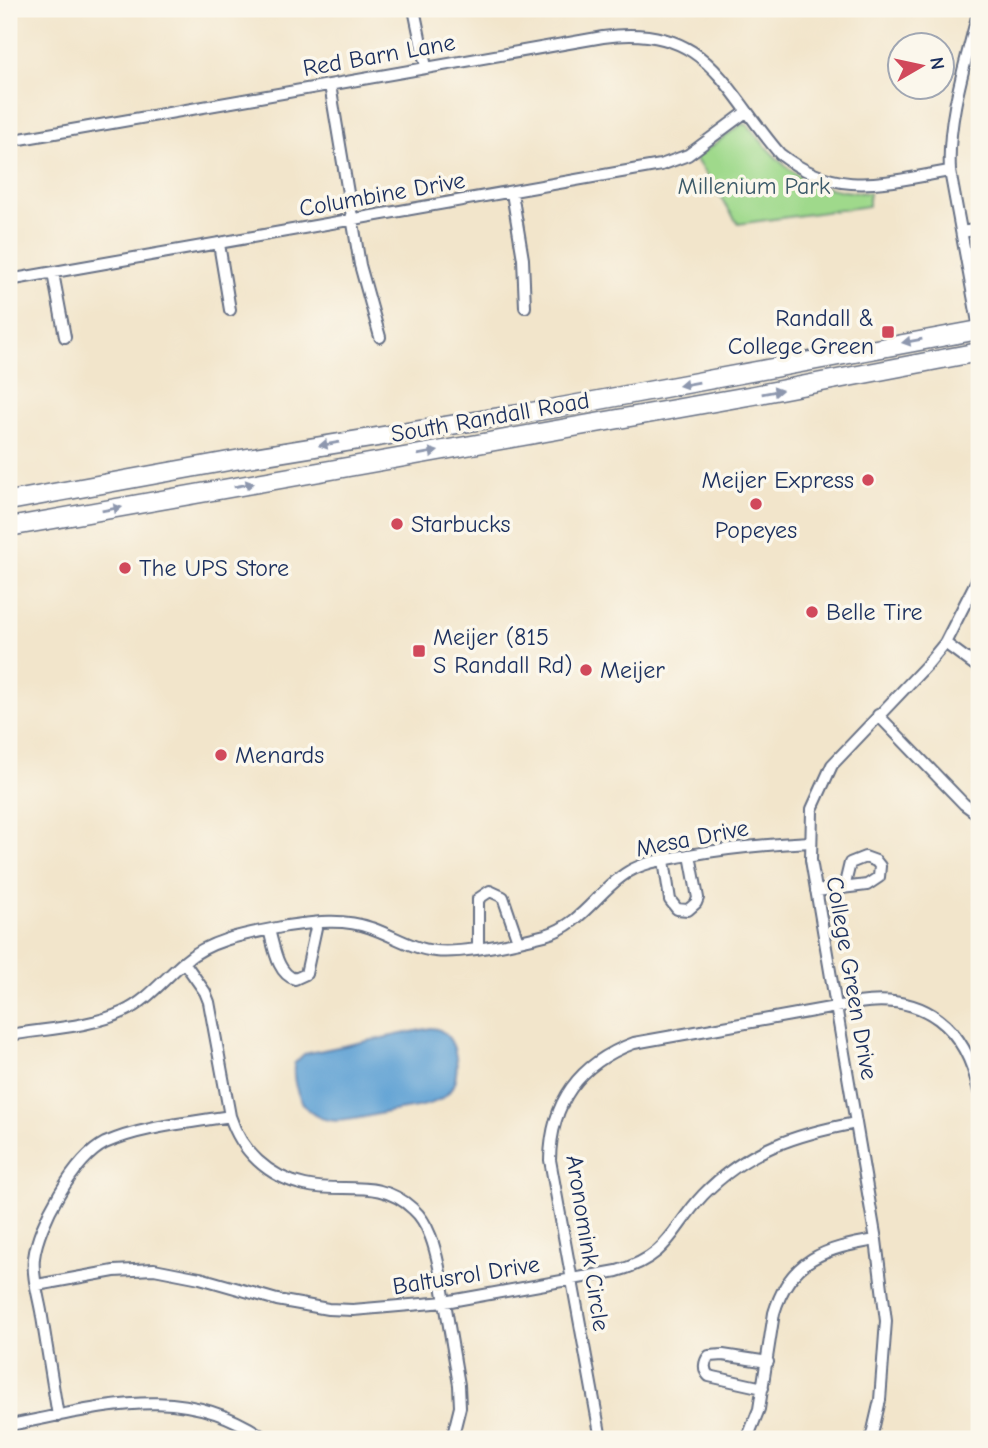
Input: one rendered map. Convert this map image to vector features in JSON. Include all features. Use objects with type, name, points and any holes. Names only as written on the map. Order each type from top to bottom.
[{"type":"main road","name":"South Randall Road","points":[[9,501],[229,461],[569,406],[979,329]]},
{"type":"main road","name":"South Randall Road","points":[[9,527],[767,393],[979,352]]},
{"type":"street","points":[[414,9],[426,67]]},
{"type":"street","points":[[979,9],[951,134],[950,171],[979,329]]},
{"type":"street","name":"Red Barn Lane","points":[[9,141],[616,35],[655,36],[675,42],[707,62],[720,74],[780,154],[821,178],[841,184],[862,185],[950,171]]},
{"type":"street","points":[[330,85],[366,290],[380,337]]},
{"type":"street","name":"Columbine Drive","points":[[9,280],[651,168],[688,155],[747,112]]},
{"type":"street","points":[[512,193],[523,259],[525,307]]},
{"type":"street","points":[[962,232],[979,229]]},
{"type":"street","points":[[219,244],[230,310]]},
{"type":"street","points":[[53,273],[65,337]]},
{"type":"street","name":"College Green Drive","points":[[871,1439],[880,1400],[886,1321],[876,1240],[816,891],[810,842],[812,810],[832,765],[926,667],[945,643],[979,576]]},
{"type":"street","points":[[945,643],[979,668]]},
{"type":"street","points":[[878,715],[964,804],[979,815]]},
{"type":"street","name":"Mesa Drive","points":[[9,1035],[105,1019],[121,1013],[141,1001],[184,962],[206,948],[269,930],[334,921],[354,923],[436,951],[478,948],[558,930],[573,922],[628,872],[664,859],[749,846],[810,842]]},
{"type":"street","points":[[664,859],[670,900],[677,909],[688,910],[696,904],[698,898],[690,855]]},
{"type":"street","points":[[816,891],[844,888]]},
{"type":"street","points":[[478,948],[478,899],[490,891],[503,898],[518,941]]},
{"type":"street","points":[[269,930],[280,966],[285,975],[295,979],[306,974],[317,923]]},
{"type":"street","points":[[184,962],[209,1002],[230,1116],[246,1149],[277,1175],[306,1186],[378,1190],[394,1196],[413,1209],[425,1227],[435,1249],[459,1396],[458,1420],[452,1439]]},
{"type":"street","name":"Aronomink Circle","points":[[601,1439],[552,1177],[550,1147],[563,1099],[577,1079],[608,1054],[634,1043],[836,1007],[870,1002],[895,1002],[920,1009],[947,1024],[967,1052],[979,1092]]},
{"type":"street","points":[[9,1064],[9,1073]]},
{"type":"street","points":[[58,1416],[34,1258],[43,1229],[62,1189],[76,1168],[102,1145],[132,1134],[230,1116]]},
{"type":"street","name":"Baltusrol Drive","points":[[37,1285],[114,1271],[154,1269],[192,1276],[277,1300],[328,1309],[381,1309],[445,1302],[617,1271],[645,1260],[668,1242],[701,1197],[757,1154],[800,1135],[856,1124]]},
{"type":"street","points":[[747,1439],[759,1409],[774,1313],[792,1277],[806,1263],[826,1251],[876,1240]]},
{"type":"street","points":[[763,1388],[709,1376],[705,1368],[706,1360],[709,1356],[723,1355],[768,1362]]},
{"type":"street","points":[[9,1425],[135,1404],[181,1404],[210,1410],[241,1422],[266,1439]]},
{"type":"green space","name":"Millenium Park","points":[[742,124],[748,125],[786,167],[799,176],[829,188],[869,193],[869,206],[738,224],[695,158]]},
{"type":"water","points":[[431,1028],[448,1037],[456,1057],[455,1080],[451,1089],[439,1100],[418,1107],[355,1119],[332,1120],[312,1113],[301,1100],[294,1064],[304,1054]]},
{"type":"place","name":"Randall & College Green","points":[[888,332]]},
{"type":"place","name":"Meijer Express","points":[[868,480]]},
{"type":"place","name":"Popeyes","points":[[756,504]]},
{"type":"place","name":"Starbucks","points":[[397,524]]},
{"type":"place","name":"The UPS Store","points":[[125,568]]},
{"type":"place","name":"Belle Tire","points":[[812,612]]},
{"type":"place","name":"Meijer (815 S Randall Rd)","points":[[419,651]]},
{"type":"place","name":"Meijer","points":[[586,670]]},
{"type":"place","name":"Menards","points":[[221,755]]}]
